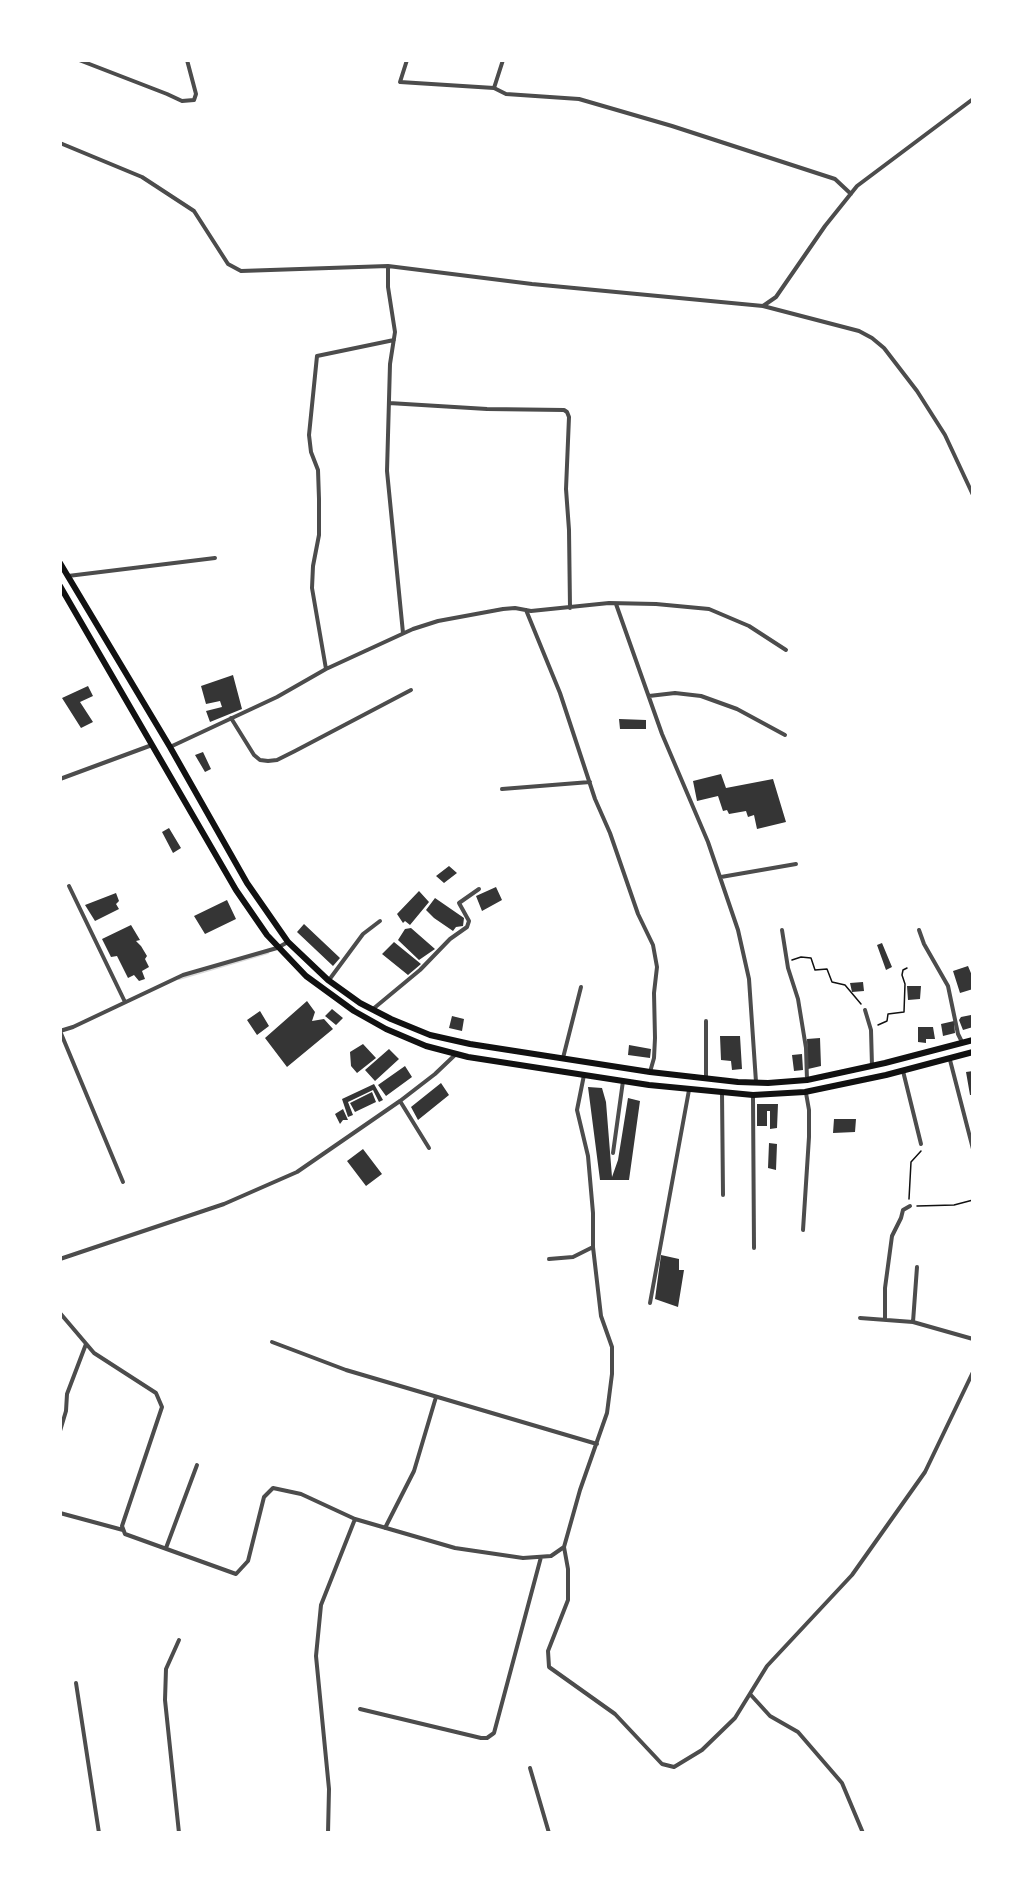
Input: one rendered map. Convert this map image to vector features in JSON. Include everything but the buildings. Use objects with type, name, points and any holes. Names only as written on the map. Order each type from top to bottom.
[{"type":"main road","points":[[60,563],[170,747],[247,883],[288,942],[328,980],[360,1003],[430,1035],[470,1044],[650,1072],[756,1083],[807,1080],[973,1040]]},
{"type":"main road","points":[[60,585],[236,890],[277,948],[306,976],[354,1011],[386,1029],[426,1046],[456,1054],[688,1090],[753,1095],[805,1092],[950,1060],[973,1052]]},
{"type":"street","points":[[79,60],[183,101],[194,100],[196,94],[187,60]]},
{"type":"street","points":[[407,60],[400,82],[494,88],[506,94],[579,99],[672,126],[835,179],[851,194]]},
{"type":"street","points":[[494,88],[503,60]]},
{"type":"street","points":[[763,306],[776,297],[825,226],[857,186],[973,99]]},
{"type":"street","points":[[60,143],[142,177],[194,211],[228,264],[241,271],[388,266],[532,284],[763,306],[859,331],[873,338],[884,348],[904,372],[945,435],[973,495]]},
{"type":"street","points":[[388,266],[388,288],[395,332],[390,363],[387,471],[403,633]]},
{"type":"street","points":[[326,669],[312,588],[313,566],[319,535],[318,470],[311,452],[309,435],[316,358],[320,354],[394,340]]},
{"type":"street","points":[[389,403],[487,409],[564,410],[567,412],[569,417],[566,489],[570,608]]},
{"type":"street","points":[[68,576],[215,558]]},
{"type":"street","points":[[615,603],[666,745],[708,842],[738,930],[749,979],[756,1083]]},
{"type":"street","points":[[170,747],[277,697],[326,669],[403,633],[457,616],[503,609],[570,608],[615,603],[709,609],[749,626],[786,650]]},
{"type":"street","points":[[526,610],[558,687],[638,914],[654,945],[657,967],[654,993],[656,1038],[650,1072]]},
{"type":"street","points":[[231,718],[254,755],[260,760],[268,761],[295,751],[411,690]]},
{"type":"street","points":[[649,696],[675,693],[701,696],[737,709],[785,735]]},
{"type":"street","points":[[60,779],[153,744]]},
{"type":"street","points":[[502,789],[590,782]]},
{"type":"street","points":[[721,877],[796,864]]},
{"type":"street","points":[[69,886],[125,1002]]},
{"type":"street","points":[[373,1009],[420,970],[450,939],[467,927],[469,921],[459,903],[479,889]]},
{"type":"street","points":[[328,980],[363,934],[380,921]]},
{"type":"street","points":[[782,930],[787,960],[800,1006],[806,1048],[807,1080]]},
{"type":"street","points":[[919,930],[948,986],[958,1034],[962,1042]]},
{"type":"street","points":[[123,1182],[60,1031],[183,975],[277,948],[288,942]]},
{"type":"street","points":[[563,1058],[581,987]]},
{"type":"street","points":[[865,1010],[870,1028],[872,1066]]},
{"type":"street","points":[[706,1021],[706,1079]]},
{"type":"street","points":[[60,1260],[224,1204],[297,1172],[400,1101],[435,1074],[456,1054]]},
{"type":"street","points":[[950,1060],[973,1149]]},
{"type":"street","points":[[903,1071],[921,1144]]},
{"type":"street","points":[[584,1075],[577,1110],[588,1156],[593,1213],[593,1247],[601,1316],[612,1347],[612,1374],[607,1413],[580,1490],[564,1547],[568,1569],[568,1600],[548,1651],[549,1667],[615,1714],[662,1764],[674,1767],[702,1750],[735,1718],[767,1666],[852,1575],[925,1472],[973,1372]]},
{"type":"street","points":[[613,1153],[623,1081]]},
{"type":"street","points":[[650,1303],[688,1090]]},
{"type":"street","points":[[722,1092],[723,1196]]},
{"type":"street","points":[[803,1230],[809,1137],[809,1110],[805,1092]]},
{"type":"street","points":[[753,1095],[754,1248]]},
{"type":"street","points":[[400,1101],[429,1148]]},
{"type":"street","points":[[885,1319],[885,1288],[891,1236],[903,1210],[910,1206]]},
{"type":"street","points":[[549,1259],[573,1257],[593,1247]]},
{"type":"street","points":[[913,1322],[917,1267]]},
{"type":"street","points":[[60,1313],[94,1353],[156,1393],[162,1407],[122,1526],[125,1534],[236,1574],[248,1561],[264,1497],[273,1488],[301,1494],[355,1519],[454,1548],[523,1558],[551,1556],[564,1547]]},
{"type":"street","points":[[860,1318],[913,1322],[973,1339]]},
{"type":"street","points":[[272,1342],[346,1370],[597,1444]]},
{"type":"street","points":[[60,1431],[66,1411],[67,1394],[86,1344]]},
{"type":"street","points":[[385,1528],[414,1471],[436,1397]]},
{"type":"street","points":[[166,1549],[197,1465]]},
{"type":"street","points":[[60,1513],[123,1530]]},
{"type":"street","points":[[328,1833],[329,1789],[316,1656],[321,1605],[355,1519]]},
{"type":"street","points":[[360,1709],[481,1738],[487,1738],[494,1733],[541,1557]]},
{"type":"street","points":[[179,1640],[166,1669],[165,1700],[179,1833]]},
{"type":"street","points":[[76,1683],[99,1833]]},
{"type":"street","points":[[750,1694],[770,1716],[798,1732],[835,1774],[842,1783],[863,1833]]},
{"type":"street","points":[[530,1768],[549,1833]]},
{"type":"path","points":[[787,960],[801,957],[811,958],[814,970],[827,969],[832,982],[845,985],[865,1010]]},
{"type":"path","points":[[870,1028],[887,1021],[888,1014],[904,1012],[905,984],[902,975],[903,970],[907,968]]},
{"type":"path","points":[[921,1144],[921,1151],[911,1161],[910,1206],[954,1205],[973,1200]]},
{"type":"waterway","points":[[179,979],[268,953]]}]
